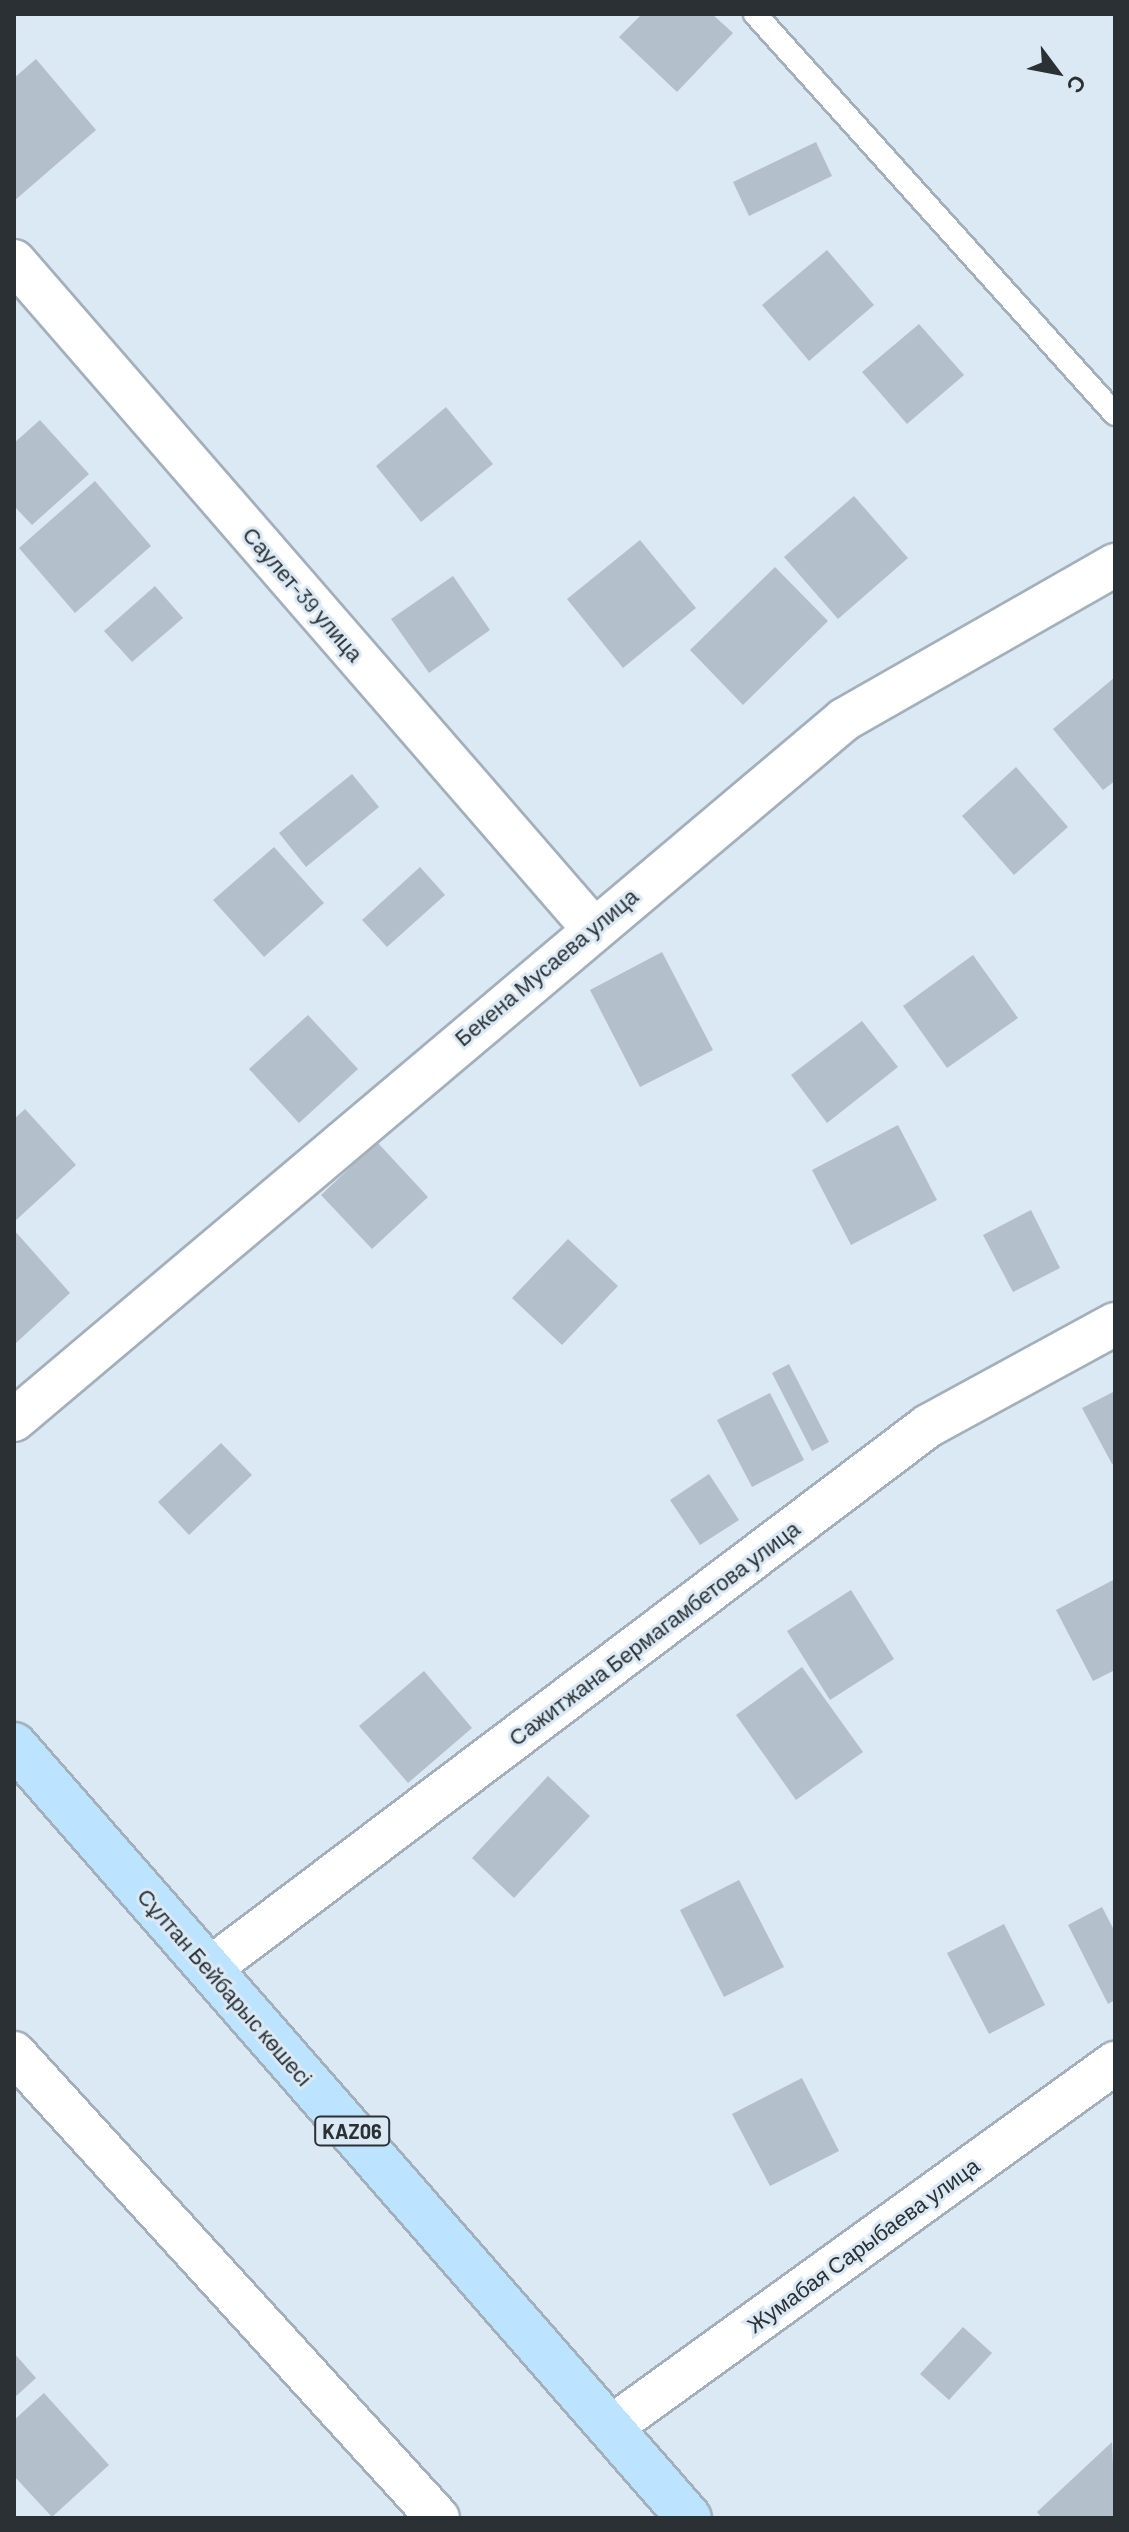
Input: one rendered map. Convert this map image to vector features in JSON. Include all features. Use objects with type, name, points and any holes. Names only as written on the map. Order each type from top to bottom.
[{"type":"main road","name":"Сұлтан Бейбарыс көшесі","points":[[14,1745],[689,2518]]},
{"type":"street","name":"Саулет-39 улица","points":[[14,261],[592,927]]},
{"type":"street","name":"Бекена Мусаева улица","points":[[14,1420],[592,927],[845,719],[1115,565]]},
{"type":"street","name":"Сажитжана Бермагамбетова улица","points":[[209,1969],[928,1426],[1115,1324]]},
{"type":"street","points":[[14,2053],[438,2518]]},
{"type":"street","name":"Жумабая Сарыбаева улица","points":[[611,2427],[1115,2063]]},
{"type":"lane","points":[[755,14],[1115,414]]},
{"type":"building","points":[[642,14],[712,14],[733,33],[677,92],[619,37]]},
{"type":"building","points":[[36,59],[96,130],[14,201],[14,78]]},
{"type":"building","points":[[816,142],[832,176],[749,216],[733,182]]},
{"type":"building","points":[[827,250],[874,305],[809,361],[762,305]]},
{"type":"building","points":[[919,324],[964,375],[907,424],[862,372]]},
{"type":"building","points":[[446,407],[493,464],[421,522],[376,466]]},
{"type":"building","points":[[40,420],[89,474],[32,525],[14,506],[14,443]]},
{"type":"building","points":[[95,481],[151,546],[75,613],[19,548]]},
{"type":"building","points":[[854,496],[908,558],[838,619],[784,557]]},
{"type":"building","points":[[640,540],[696,608],[623,668],[567,599]]},
{"type":"building","points":[[775,567],[828,621],[743,705],[690,650]]},
{"type":"building","points":[[453,576],[490,630],[429,673],[391,619]]},
{"type":"building","points":[[155,586],[183,618],[132,662],[104,631]]},
{"type":"building","points":[[1115,677],[1115,781],[1103,790],[1053,729]]},
{"type":"building","points":[[1016,767],[1068,827],[1014,875],[962,816]]},
{"type":"building","points":[[352,774],[379,807],[306,867],[279,833]]},
{"type":"building","points":[[274,847],[324,903],[264,957],[213,900]]},
{"type":"building","points":[[420,867],[445,895],[387,947],[362,920]]},
{"type":"building","points":[[662,952],[713,1050],[640,1087],[590,990]]},
{"type":"building","points":[[973,955],[1018,1018],[947,1068],[903,1006]]},
{"type":"building","points":[[308,1015],[358,1069],[299,1123],[249,1069]]},
{"type":"building","points":[[862,1021],[898,1067],[827,1123],[791,1075]]},
{"type":"building","points":[[25,1109],[76,1165],[14,1222],[14,1119]]},
{"type":"building","points":[[898,1125],[937,1200],[851,1245],[812,1170]]},
{"type":"building","points":[[377,1142],[428,1197],[372,1249],[321,1195]]},
{"type":"building","points":[[1031,1210],[1060,1268],[1013,1292],[983,1235]]},
{"type":"building","points":[[14,1230],[70,1293],[16,1343],[14,1341]]},
{"type":"building","points":[[568,1239],[618,1286],[562,1345],[512,1298]]},
{"type":"building","points":[[789,1364],[829,1442],[812,1451],[772,1373]]},
{"type":"building","points":[[1115,1391],[1115,1463],[1112,1464],[1082,1408]]},
{"type":"building","points":[[770,1393],[804,1460],[752,1487],[717,1420]]},
{"type":"building","points":[[221,1443],[252,1475],[189,1535],[158,1502]]},
{"type":"building","points":[[709,1474],[739,1520],[700,1545],[670,1500]]},
{"type":"building","points":[[1115,1579],[1115,1670],[1093,1681],[1056,1610]]},
{"type":"building","points":[[851,1590],[894,1659],[830,1700],[787,1631]]},
{"type":"building","points":[[802,1667],[863,1752],[796,1800],[736,1715]]},
{"type":"building","points":[[424,1671],[472,1728],[408,1783],[359,1726]]},
{"type":"building","points":[[548,1776],[590,1816],[514,1898],[472,1858]]},
{"type":"building","points":[[739,1880],[784,1967],[724,1997],[680,1910]]},
{"type":"building","points":[[1102,1907],[1115,1932],[1115,2000],[1108,2004],[1068,1925]]},
{"type":"building","points":[[1004,1924],[1045,2005],[989,2034],[947,1953]]},
{"type":"building","points":[[802,2078],[839,2151],[770,2186],[732,2114]]},
{"type":"building","points":[[963,2327],[992,2353],[949,2400],[920,2374]]},
{"type":"building","points":[[14,2353],[36,2378],[14,2398]]},
{"type":"building","points":[[44,2393],[109,2465],[52,2517],[14,2476],[14,2420]]},
{"type":"building","points":[[1112,2442],[1115,2518],[1042,2518],[1037,2512]]}]
